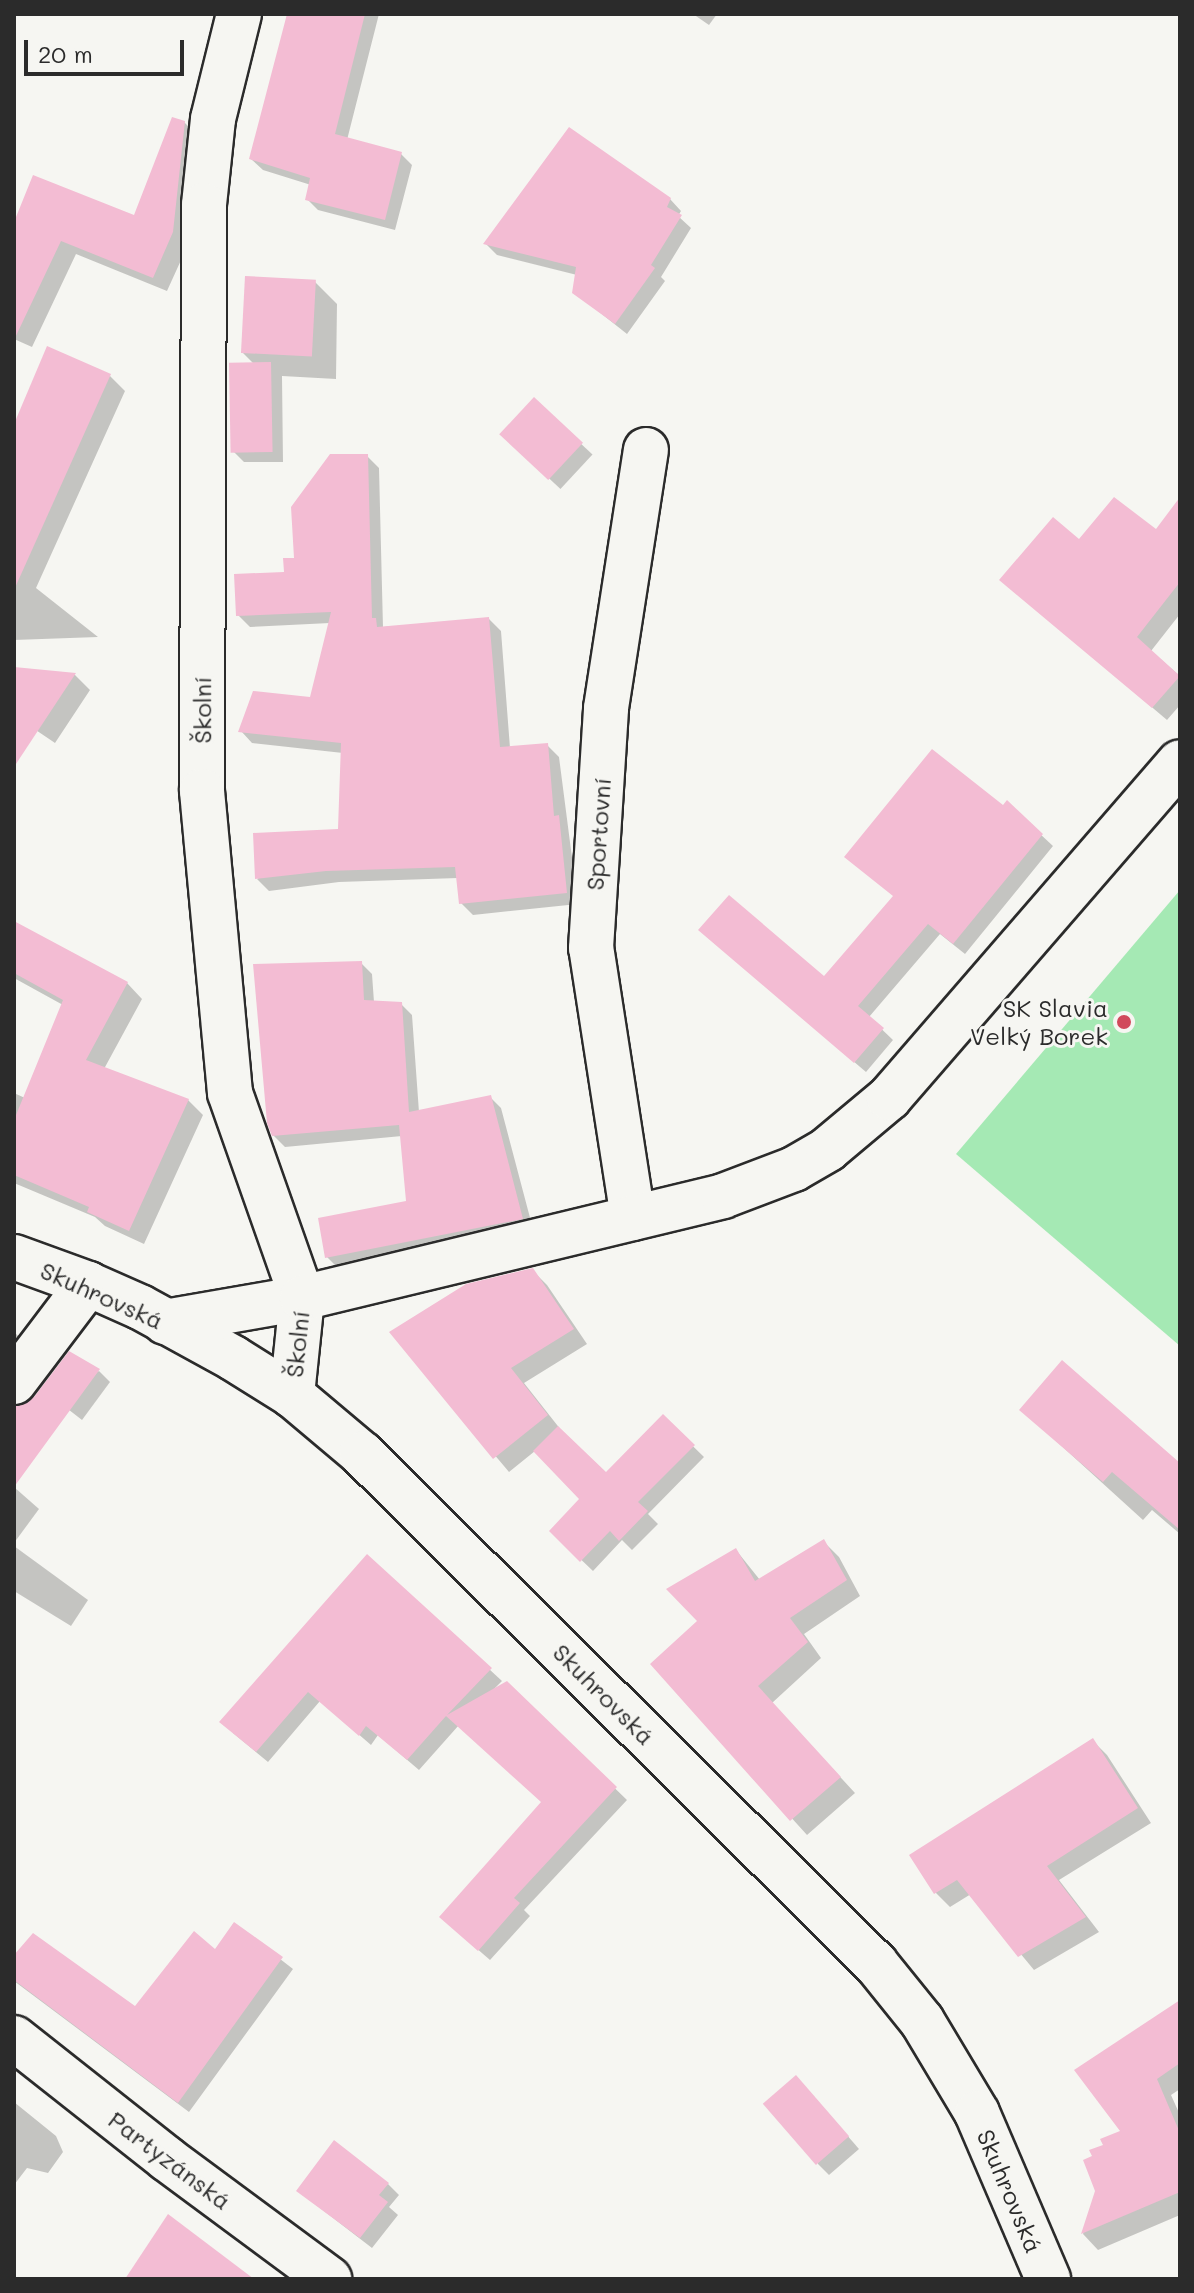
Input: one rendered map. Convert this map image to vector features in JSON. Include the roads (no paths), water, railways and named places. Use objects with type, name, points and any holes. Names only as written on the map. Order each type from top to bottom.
[{"type":"street","name":"Školní","points":[[239,14],[213,119],[204,205],[202,791],[230,1093],[302,1298],[292,1395]]},
{"type":"street","name":"Sportovní","points":[[633,1218],[591,948],[606,708],[646,450]]},
{"type":"street","points":[[165,1322],[302,1298],[633,1218],[759,1184],[828,1149],[889,1098],[1180,762]]},
{"type":"street","name":"Skuhrovská","points":[[14,1257],[88,1284],[165,1322],[292,1395],[362,1454],[876,1964],[922,2021],[971,2101],[1048,2279]]},
{"type":"street","points":[[14,1382],[88,1284]]},
{"type":"street","name":"Partyzánská","points":[[14,2038],[167,2159],[329,2279]]},
{"type":"place","name":"SK Slavia Velký Borek","points":[[1124,1022]]}]
